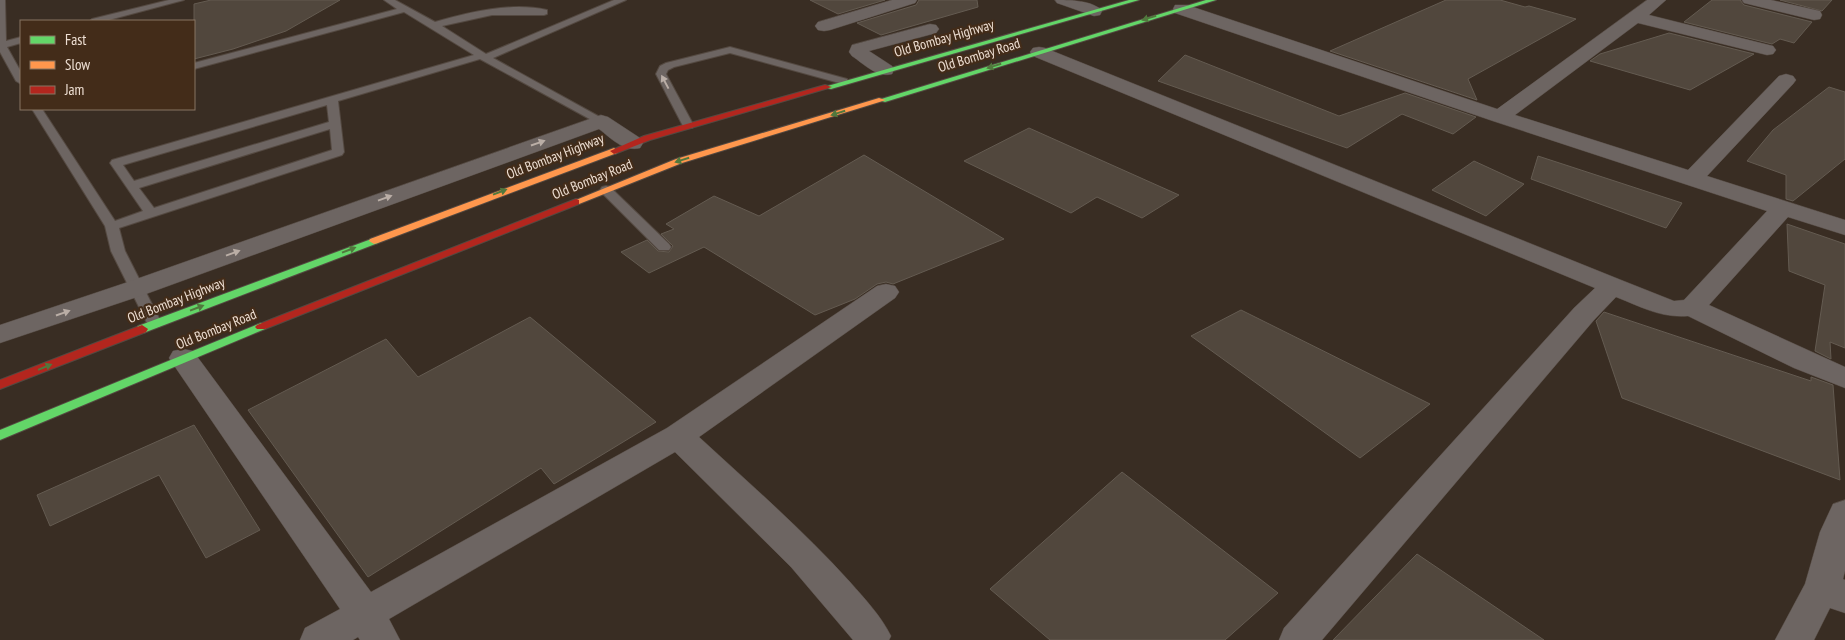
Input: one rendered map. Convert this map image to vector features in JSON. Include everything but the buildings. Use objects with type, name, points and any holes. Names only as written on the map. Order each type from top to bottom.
[{"type":"main road","name":"Old Bombay Highway","points":[[0,385],[154,324],[632,143],[843,81],[1136,0]]},
{"type":"main road","name":"Old Bombay Road","points":[[0,435],[183,358],[679,161],[1213,0]]},
{"type":"street","points":[[824,26],[908,0]]},
{"type":"street","points":[[1062,0],[1094,11]]},
{"type":"street","points":[[1500,117],[1658,0]]},
{"type":"street","points":[[1750,0],[1814,15]]},
{"type":"street","points":[[1182,8],[1500,117],[1845,228]]},
{"type":"street","points":[[1636,16],[1766,50]]},
{"type":"street","points":[[885,70],[858,52],[858,49],[930,28]]},
{"type":"street","points":[[1039,52],[1612,286],[1671,309],[1692,307],[1804,361],[1845,378]]},
{"type":"street","points":[[1691,180],[1786,80]]},
{"type":"street","points":[[0,334],[137,288],[600,121],[632,143]]},
{"type":"street","points":[[1692,307],[1784,207]]},
{"type":"street","points":[[1298,640],[1584,314],[1612,286]]},
{"type":"street","points":[[319,640],[373,627],[678,436],[886,292]]},
{"type":"street","points":[[183,358],[373,627]]},
{"type":"street","points":[[678,436],[781,534],[849,606],[871,639]]},
{"type":"street","points":[[1794,640],[1834,592],[1837,532],[1845,514]]},
{"type":"lane","points":[[1,0],[1,45],[20,79]]},
{"type":"lane","points":[[99,20],[180,0]]},
{"type":"lane","points":[[388,0],[434,25],[483,57],[600,121]]},
{"type":"lane","points":[[151,213],[116,163],[483,57],[622,0]]},
{"type":"lane","points":[[195,66],[406,9]]},
{"type":"lane","points":[[434,25],[495,13],[512,11],[544,12]]},
{"type":"lane","points":[[1,45],[20,40]]},
{"type":"lane","points":[[688,126],[661,74],[664,68],[670,65],[730,50],[843,81]]},
{"type":"lane","points":[[112,226],[338,152],[332,100]]},
{"type":"lane","points":[[38,110],[112,226],[118,251],[154,324]]},
{"type":"lane","points":[[131,186],[334,124]]},
{"type":"lane","points":[[606,190],[664,247]]},
{"type":"traffic: fast","points":[[828,87],[1136,0]]},
{"type":"traffic: fast","points":[[882,100],[1213,0]]},
{"type":"traffic: fast","points":[[142,329],[374,241]]},
{"type":"traffic: fast","points":[[0,435],[261,327]]},
{"type":"traffic: slow","points":[[576,202],[679,161],[882,100]]},
{"type":"traffic: slow","points":[[374,241],[614,151]]},
{"type":"traffic: jam","points":[[614,151],[647,138],[828,87]]},
{"type":"traffic: jam","points":[[261,327],[576,202]]},
{"type":"traffic: jam","points":[[0,385],[142,329]]}]
